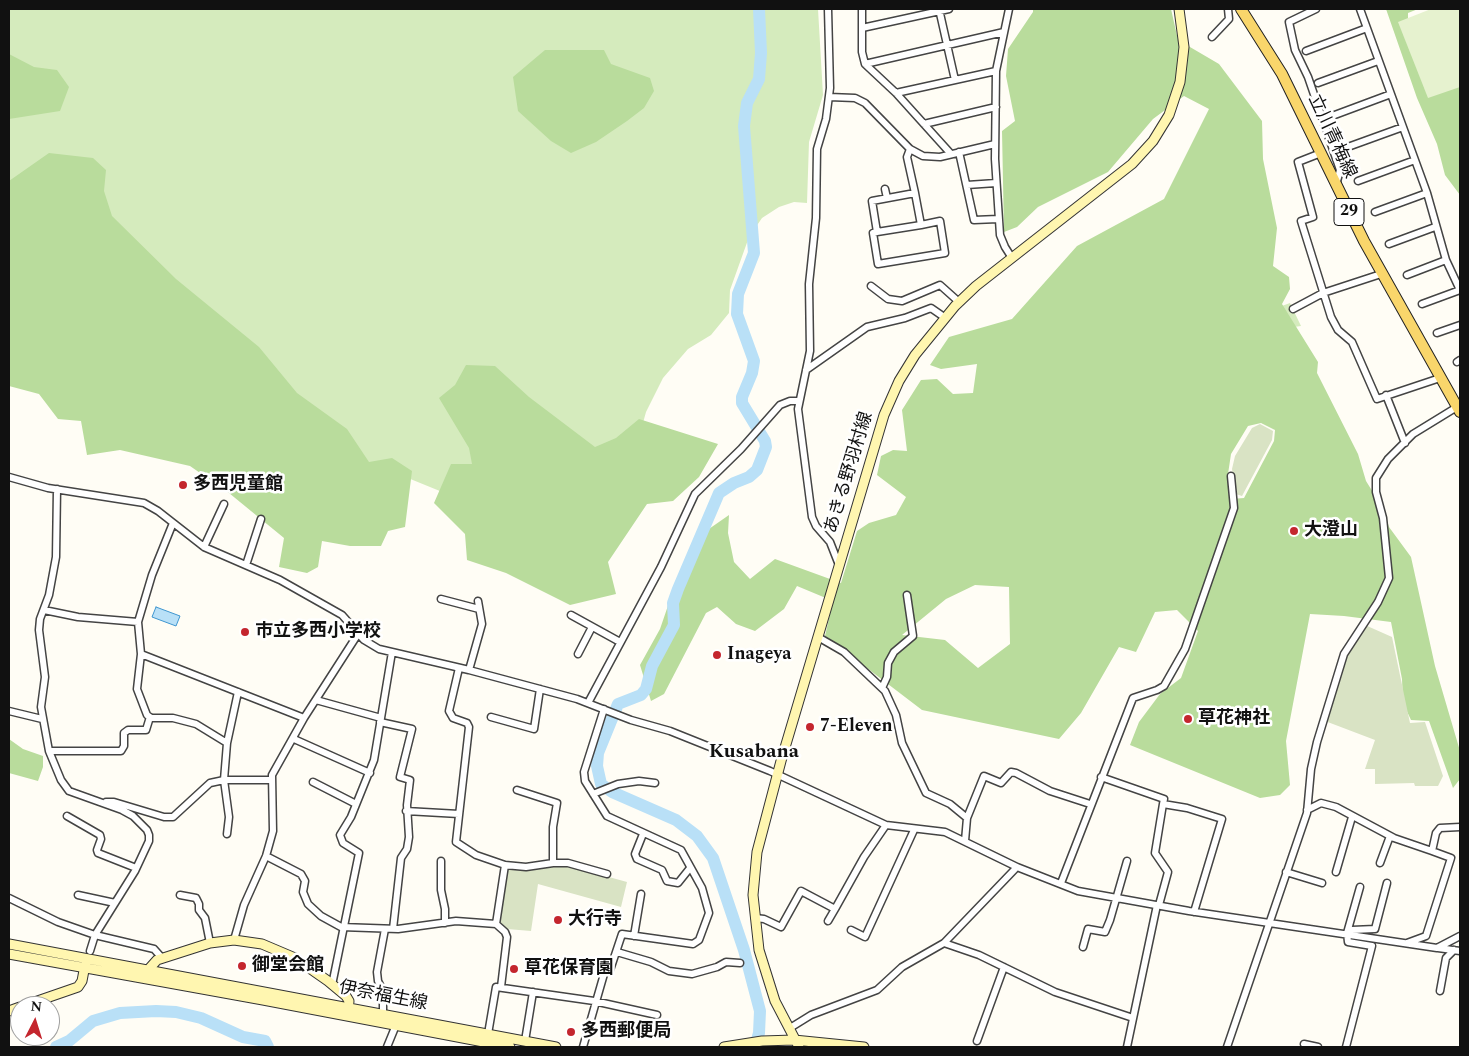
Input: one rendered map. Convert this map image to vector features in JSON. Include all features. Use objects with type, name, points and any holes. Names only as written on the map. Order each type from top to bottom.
[{"type":"main road","name":"あきる野羽村線","points":[[797,1044],[775,1001],[759,950],[753,895],[757,852],[839,565],[887,408],[910,361],[944,317],[1012,258],[1132,164],[1159,132],[1172,107],[1182,76],[1184,42],[1179,9]]},
{"type":"main road","name":"立川青梅線","points":[[1241,9],[1282,74],[1382,274],[1459,410]]},
{"type":"main road","points":[[148,970],[155,962],[162,958],[210,943],[234,940],[276,948],[295,958],[346,996],[348,1011]]},
{"type":"main road","name":"伊奈福生線","points":[[9,944],[88,954],[148,970],[348,1011],[396,1025],[510,1047]]},
{"type":"main road","name":"伊奈福生線","points":[[9,954],[348,1011],[383,1014],[525,1041],[537,1045],[556,1047]]},
{"type":"main road","points":[[51,996],[78,987],[82,981],[88,954]]},
{"type":"main road","points":[[724,1047],[757,1044],[797,1044],[864,1047]]},
{"type":"street","points":[[828,9],[829,97],[817,149],[816,218],[809,284],[811,347],[799,401],[798,416],[812,517],[816,526],[830,542],[839,565]]},
{"type":"street","points":[[862,9],[862,52],[865,64],[896,93],[951,154]]},
{"type":"street","points":[[862,28],[950,9]]},
{"type":"street","points":[[1009,9],[996,71],[995,144],[998,219],[1002,243],[1012,258]]},
{"type":"street","points":[[1212,37],[1228,19],[1228,9]]},
{"type":"street","points":[[1316,9],[1289,22],[1295,50],[1308,77],[1340,170],[1336,185]]},
{"type":"street","points":[[1360,9],[1427,193],[1435,227],[1446,260],[1460,290],[1422,304]]},
{"type":"street","points":[[939,10],[955,80]]},
{"type":"street","points":[[1306,51],[1367,28]]},
{"type":"street","points":[[865,64],[1004,32]]},
{"type":"street","points":[[1318,83],[1378,61]]},
{"type":"street","points":[[896,93],[996,71]]},
{"type":"street","points":[[1332,116],[1391,94]]},
{"type":"street","points":[[829,97],[855,98],[865,103],[910,149],[923,156],[934,157],[995,144]]},
{"type":"street","points":[[924,124],[996,107]]},
{"type":"street","points":[[1345,148],[1403,127]]},
{"type":"street","points":[[910,149],[907,158],[921,225]]},
{"type":"street","points":[[959,152],[974,220],[998,219]]},
{"type":"street","points":[[1321,153],[1298,162],[1313,217],[1301,221],[1331,317],[1338,330],[1352,342],[1377,399],[1440,378]]},
{"type":"street","points":[[1358,181],[1415,160]]},
{"type":"street","points":[[967,185],[996,183]]},
{"type":"street","points":[[886,189],[887,198]]},
{"type":"street","points":[[877,232],[872,201],[915,193]]},
{"type":"street","points":[[1375,212],[1427,193]]},
{"type":"street","points":[[940,221],[945,253],[878,264],[873,233],[877,232],[940,221]]},
{"type":"street","points":[[1389,244],[1435,227]]},
{"type":"street","points":[[1406,275],[1446,260]]},
{"type":"street","points":[[1292,309],[1323,293],[1382,274]]},
{"type":"street","points":[[871,286],[888,300],[902,301],[940,285],[959,302]]},
{"type":"street","points":[[806,370],[867,327],[905,318],[931,308],[944,317]]},
{"type":"street","points":[[1437,334],[1460,325]]},
{"type":"street","points":[[1386,395],[1405,443]]},
{"type":"street","points":[[588,703],[661,567],[695,494],[759,430],[780,405],[790,401],[799,401]]},
{"type":"street","points":[[1227,1047],[1261,952],[1268,924],[1307,810],[1317,742],[1344,654],[1378,602],[1388,578],[1385,534],[1375,487],[1379,471],[1405,443],[1428,423],[1459,410]]},
{"type":"street","points":[[1061,883],[1090,804],[1133,698],[1164,686],[1186,649],[1234,508],[1230,476]]},
{"type":"street","points":[[9,477],[57,489],[144,503],[204,546],[280,580],[342,615],[370,645],[540,689],[670,731],[778,775],[886,825],[914,830],[945,832],[1017,867],[1078,891],[1268,924],[1457,951]]},
{"type":"street","points":[[57,489],[56,557],[49,595],[39,630],[45,677],[40,707],[49,751],[61,780],[69,791],[127,813],[147,830],[149,841],[136,868],[95,935],[88,954]]},
{"type":"street","points":[[204,546],[224,504]]},
{"type":"street","points":[[246,565],[261,519]]},
{"type":"street","points":[[173,523],[152,575],[138,622],[141,654],[137,689],[147,715],[150,717],[173,718],[196,724],[227,743]]},
{"type":"street","points":[[882,688],[894,652],[913,636],[906,595]]},
{"type":"street","points":[[441,599],[479,609]]},
{"type":"street","points":[[469,670],[482,624],[478,602]]},
{"type":"street","points":[[44,610],[78,618],[138,622]]},
{"type":"street","points":[[571,615],[620,642]]},
{"type":"street","points":[[578,654],[592,627]]},
{"type":"street","points":[[234,940],[244,905],[266,856],[275,823],[271,780],[304,718],[358,634]]},
{"type":"street","points":[[818,637],[844,652],[882,688],[896,714],[905,750],[926,793],[950,804],[967,818]]},
{"type":"street","points":[[332,985],[359,853],[340,838],[370,773],[377,749],[392,652]]},
{"type":"street","points":[[141,654],[304,718]]},
{"type":"street","points":[[459,668],[449,711],[453,718],[467,723],[469,727],[456,842],[476,855],[505,865],[526,867],[568,863],[608,874]]},
{"type":"street","points":[[492,717],[534,729],[540,689]]},
{"type":"street","points":[[227,834],[229,817],[224,780],[227,743],[238,692]]},
{"type":"street","points":[[316,700],[412,729],[400,777],[410,780],[406,811],[409,838],[407,849],[401,858],[393,929]]},
{"type":"street","points":[[583,1047],[598,1002],[604,974],[610,970],[622,934],[693,944],[699,940],[709,913],[702,888],[681,850],[607,816],[585,781],[584,772],[606,710]]},
{"type":"street","points":[[9,711],[42,719]]},
{"type":"street","points":[[49,751],[120,751],[124,746],[124,733],[128,730],[146,730],[150,717]]},
{"type":"street","points":[[294,739],[370,773]]},
{"type":"street","points":[[965,842],[967,818],[984,776],[1001,783],[1011,772],[1050,791],[1090,804]]},
{"type":"street","points":[[1101,778],[1164,799],[1155,853],[1168,872],[1158,905],[1127,1047]]},
{"type":"street","points":[[103,803],[114,802],[164,817],[173,817],[210,783],[224,780],[271,780]]},
{"type":"street","points":[[593,794],[616,784],[640,781],[655,782]]},
{"type":"street","points":[[313,782],[356,804]]},
{"type":"street","points":[[518,790],[557,803],[553,827],[553,863]]},
{"type":"street","points":[[1307,810],[1321,803],[1336,807],[1390,836],[1451,858],[1426,936],[1404,944]]},
{"type":"street","points":[[1163,804],[1187,808],[1222,819],[1194,912]]},
{"type":"street","points":[[406,811],[459,814]]},
{"type":"street","points":[[67,816],[100,835],[102,838],[97,850],[98,853],[136,868]]},
{"type":"street","points":[[1336,872],[1352,817]]},
{"type":"street","points":[[828,921],[864,857],[886,825]]},
{"type":"street","points":[[1432,851],[1436,833],[1440,828],[1460,827]]},
{"type":"street","points":[[850,930],[865,938],[914,830]]},
{"type":"street","points":[[643,834],[635,854],[637,859],[662,870],[667,882],[678,883],[690,868]]},
{"type":"street","points":[[1380,863],[1390,836]]},
{"type":"street","points":[[266,856],[301,874],[306,881],[304,897],[312,909],[329,921],[345,928],[393,929],[464,921],[496,924],[506,932],[507,938],[501,987]]},
{"type":"street","points":[[442,861],[441,890],[445,909],[444,923]]},
{"type":"street","points":[[1083,948],[1088,928],[1105,932],[1127,861]]},
{"type":"street","points":[[496,924],[505,865]]},
{"type":"street","points":[[790,1028],[811,1015],[877,990],[902,967],[944,943],[1017,867]]},
{"type":"street","points":[[1286,872],[1322,883]]},
{"type":"street","points":[[1348,935],[1352,930],[1375,929],[1387,883]]},
{"type":"street","points":[[1346,1047],[1372,946],[1348,942],[1360,887]]},
{"type":"street","points":[[755,918],[764,919],[781,927],[801,891],[835,909]]},
{"type":"street","points":[[634,936],[641,894]]},
{"type":"street","points":[[78,895],[115,903]]},
{"type":"street","points":[[180,895],[196,898],[200,904],[199,910],[205,918],[210,943]]},
{"type":"street","points":[[9,898],[58,922],[95,935],[154,950],[162,958]]},
{"type":"street","points":[[383,1014],[383,990],[376,972],[385,929]]},
{"type":"street","points":[[1437,948],[1460,936]]},
{"type":"street","points":[[944,943],[1004,967],[1055,992],[1133,1018]]},
{"type":"street","points":[[1440,991],[1446,958],[1457,951]]},
{"type":"street","points":[[617,952],[651,962],[669,971],[692,974],[717,967],[726,962],[740,963]]},
{"type":"street","points":[[977,1041],[1004,967]]},
{"type":"street","points":[[488,1034],[496,987],[598,1002],[657,1014]]},
{"type":"street","points":[[525,1041],[533,992]]},
{"type":"street","points":[[387,1047],[396,1025]]},
{"type":"street","points":[[1304,1044],[1318,1047]]},
{"type":"green space","points":[[9,9],[818,9],[823,95],[809,142],[807,203],[794,202],[779,207],[762,218],[749,237],[730,290],[729,313],[711,335],[688,349],[663,378],[646,412],[636,448],[624,462],[489,430],[457,498],[403,476],[386,482],[9,208]]},
{"type":"green space","points":[[1033,9],[1171,9],[1178,40],[1219,64],[1262,121],[1263,159],[1277,228],[1273,266],[1289,277],[1290,289],[1282,304],[1318,362],[1317,373],[1358,454],[1366,481],[1384,510],[1389,527],[1411,557],[1435,666],[1460,751],[1460,779],[1453,788],[1429,721],[1411,720],[1403,703],[1402,679],[1391,622],[1344,616],[1310,614],[1286,741],[1290,785],[1280,795],[1260,798],[1130,745],[1139,722],[1160,694],[1181,678],[1198,631],[1177,610],[1155,612],[1136,652],[1119,647],[1081,713],[1059,739],[922,710],[825,636],[833,601],[797,586],[784,609],[755,631],[736,624],[717,607],[706,613],[664,694],[651,701],[640,665],[660,629],[672,594],[706,531],[729,515],[728,533],[734,562],[750,579],[775,559],[841,583],[857,531],[869,523],[896,515],[906,497],[877,475],[881,456],[893,450],[907,451],[902,410],[921,380],[937,379],[953,394],[973,393],[977,364],[941,369],[930,365],[949,337],[1012,319],[1077,246],[1164,199],[1209,109],[1184,96],[1153,119],[1108,172],[1038,207],[1017,227],[1004,232],[1002,131],[1015,121],[1006,76],[1008,49],[1033,12]],"holes":[[[1261,423],[1275,430],[1274,441],[1244,498],[1231,499],[1228,474],[1231,454],[1248,426]],[[975,585],[1009,587],[1010,644],[978,668],[945,640],[902,635],[946,599]]]},
{"type":"green space","points":[[1386,9],[1418,9],[1408,13],[1408,25],[1460,84],[1460,195],[1445,175],[1437,144],[1417,98]]},
{"type":"green space","points":[[1431,9],[1460,9],[1460,87],[1428,98],[1398,22]]},
{"type":"green space","points":[[545,50],[604,50],[611,64],[650,78],[654,91],[644,108],[627,121],[596,142],[571,153],[551,141],[518,111],[513,77]]},
{"type":"green space","points":[[9,54],[34,67],[57,70],[69,87],[60,111],[9,119]]},
{"type":"green space","points":[[49,153],[93,158],[106,170],[104,191],[112,216],[176,279],[259,347],[297,393],[347,429],[369,462],[392,458],[412,471],[405,527],[388,531],[381,546],[350,546],[322,541],[318,567],[307,573],[279,567],[284,538],[229,493],[190,466],[120,450],[87,455],[81,421],[58,419],[39,394],[9,386],[9,181]]},
{"type":"green space","points":[[1290,303],[1301,326],[1287,328],[1279,307]]},
{"type":"green space","points":[[466,365],[495,366],[529,397],[595,447],[616,438],[639,419],[718,444],[699,477],[673,501],[647,504],[608,562],[616,594],[570,605],[506,573],[467,560],[465,534],[434,503],[451,464],[472,464],[469,448],[439,398],[455,385]]},
{"type":"green space","points":[[1260,424],[1273,431],[1272,440],[1242,496],[1236,494],[1232,469],[1235,456],[1252,428]]},
{"type":"green space","points":[[1365,625],[1392,637],[1410,723],[1425,722],[1443,776],[1438,786],[1415,786],[1414,783],[1375,784],[1375,769],[1365,769],[1375,740],[1325,721],[1347,655]]},
{"type":"green space","points":[[9,739],[23,749],[43,756],[43,767],[38,781],[9,773]]},
{"type":"green space","points":[[557,865],[569,866],[627,882],[621,907],[538,884],[531,931],[507,929],[498,922],[507,868],[526,870]]},
{"type":"water","points":[[156,607],[180,616],[176,626],[152,617]]},
{"type":"waterway","points":[[755,1047],[759,1033],[760,1011],[744,950],[713,858],[697,836],[676,820],[612,792],[601,784],[597,766],[598,753],[618,704],[641,695],[646,689],[652,666],[674,625],[673,603],[678,589],[719,493],[734,483],[749,477],[757,470],[766,447],[765,441],[742,403],[742,397],[752,373],[754,361],[737,314],[738,294],[754,253],[744,126],[747,103],[759,79],[761,53],[759,9]]},
{"type":"waterway","points":[[56,1047],[69,1041],[93,1021],[120,1013],[156,1011],[176,1012],[201,1018],[243,1037],[265,1041],[268,1047]]},
{"type":"place","name":"多西児童館","points":[[183,485]]},
{"type":"place","name":"大澄山","points":[[1294,531]]},
{"type":"place","name":"市立多西小学校","points":[[245,632]]},
{"type":"place","name":"Inageya","points":[[717,655]]},
{"type":"place","name":"草花神社","points":[[1188,719]]},
{"type":"place","name":"7-Eleven","points":[[810,727]]},
{"type":"place","name":"大行寺","points":[[558,920]]},
{"type":"place","name":"御堂会館","points":[[242,966]]},
{"type":"place","name":"草花保育園","points":[[514,969]]},
{"type":"place","name":"多西郵便局","points":[[571,1032]]},
{"type":"district","name":"Kusabana","points":[[754,753]]}]
